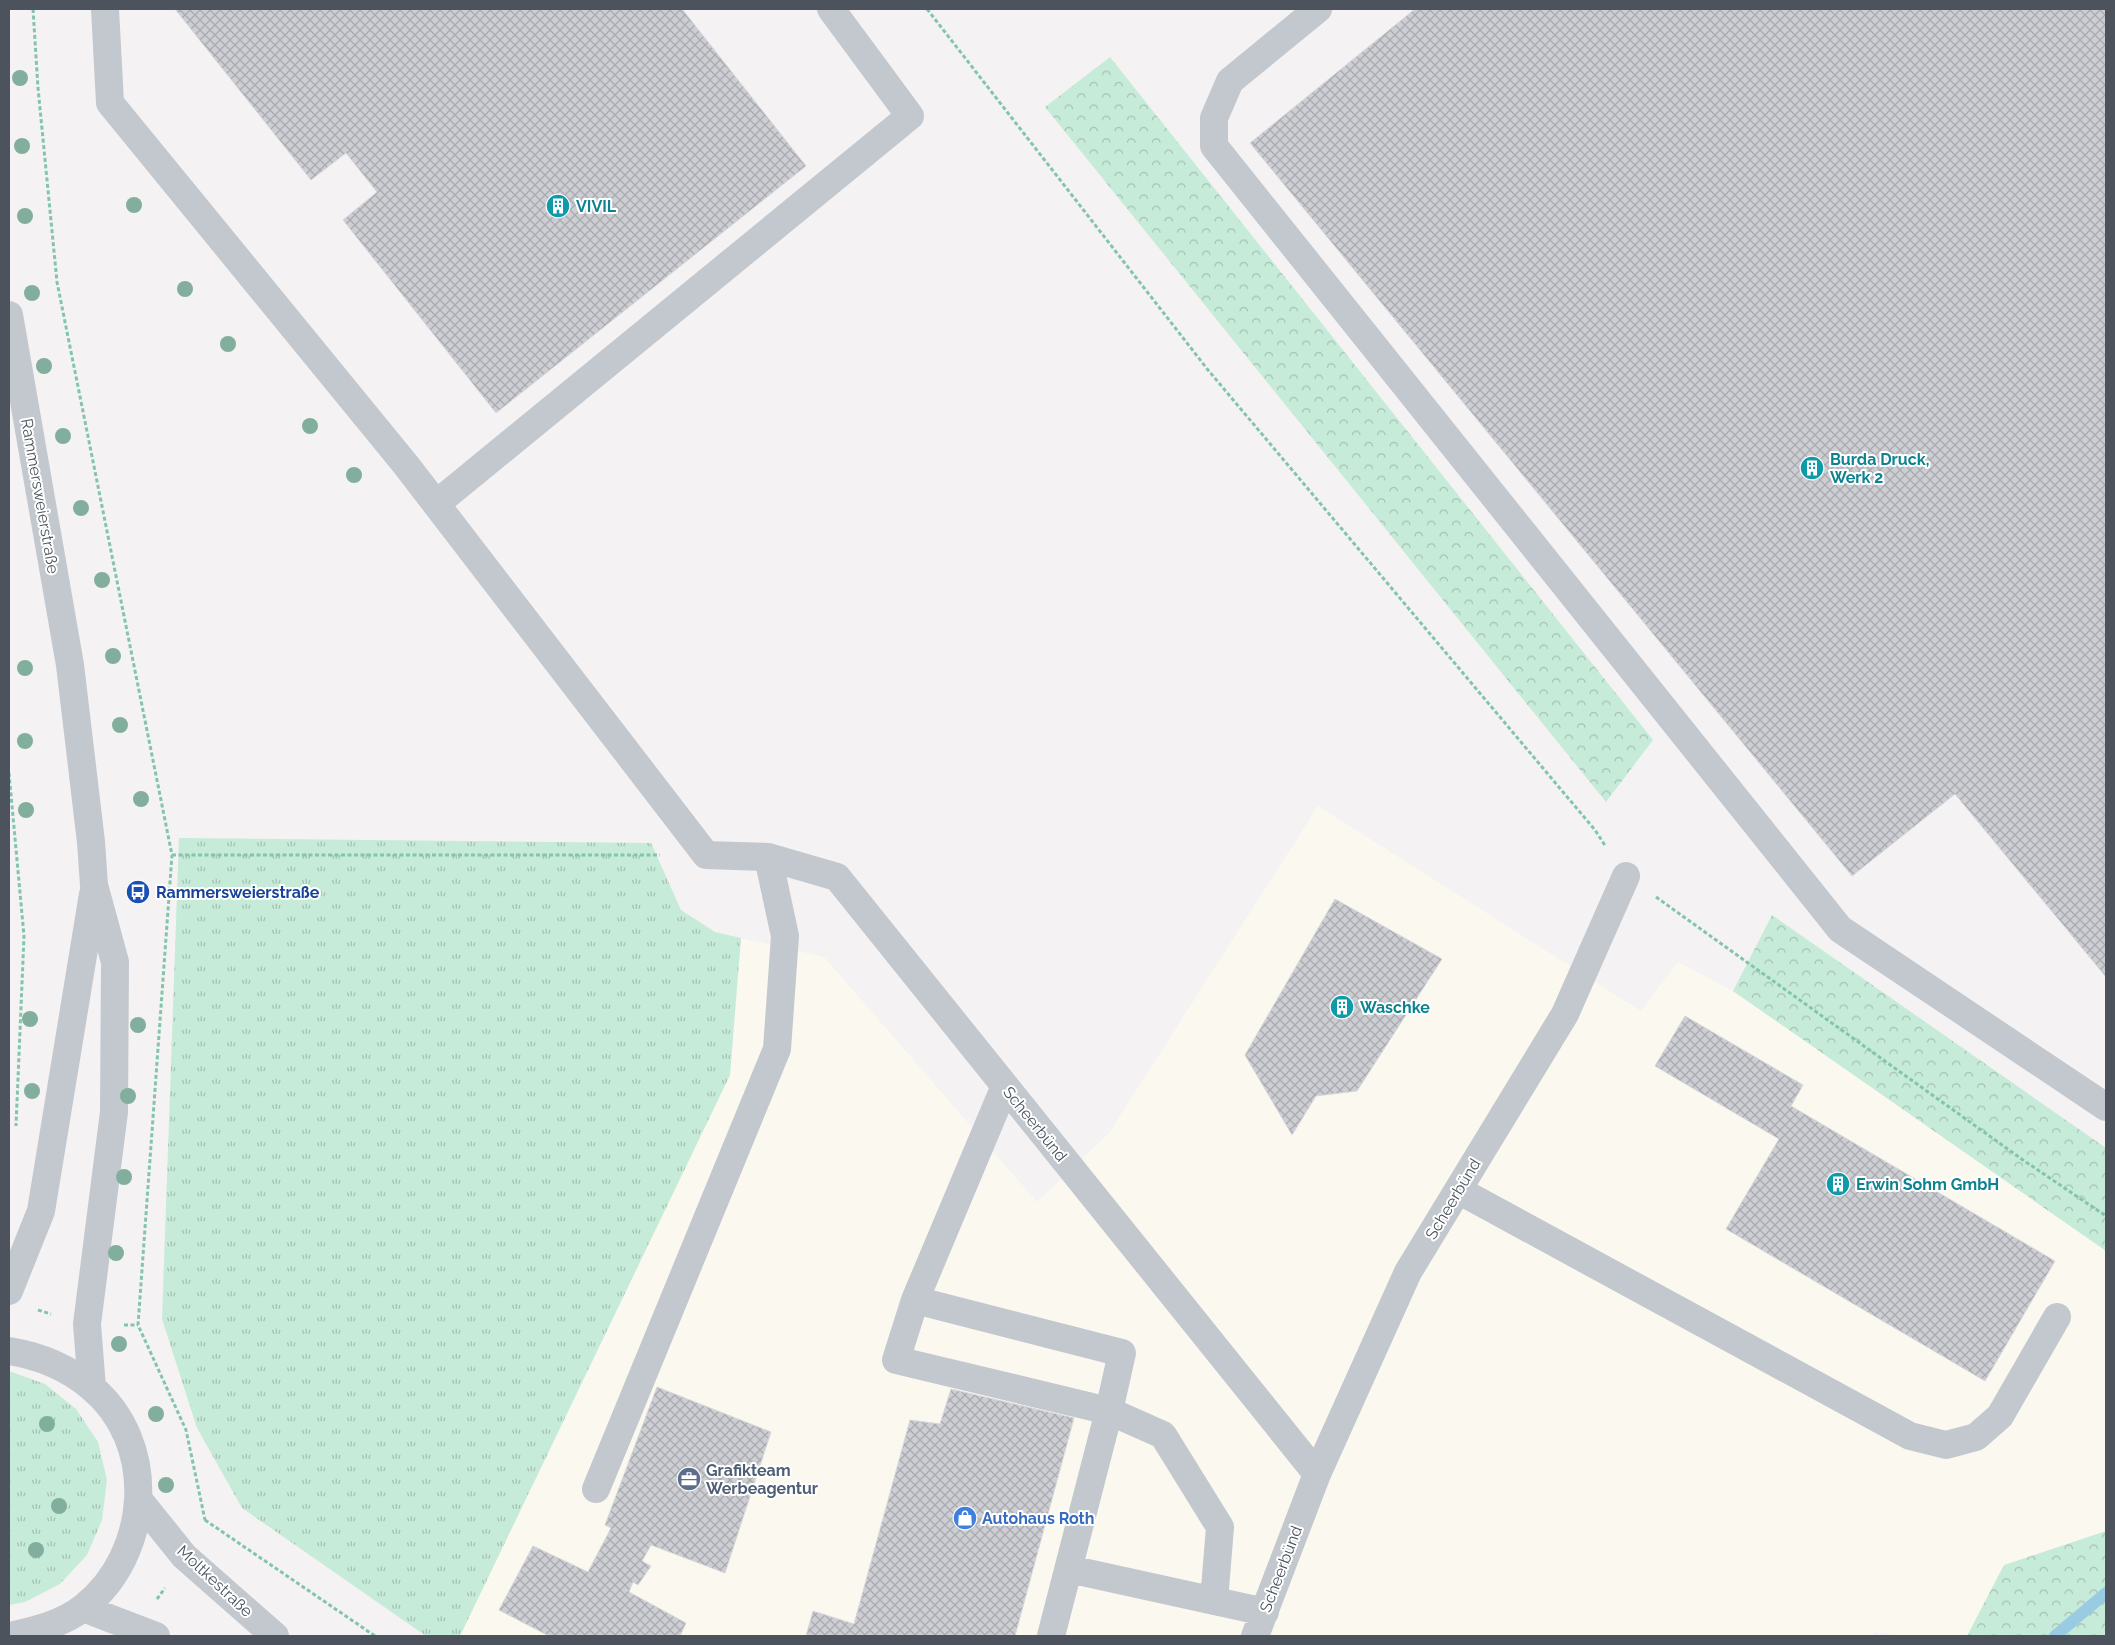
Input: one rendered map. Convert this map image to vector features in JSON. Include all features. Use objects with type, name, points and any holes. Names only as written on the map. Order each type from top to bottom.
[{"type":"street","points":[[105,9],[110,104],[436,504],[706,855]]},
{"type":"street","points":[[436,504],[910,116],[831,9]]},
{"type":"street","points":[[1318,9],[1230,81],[1214,118],[1214,146],[1840,929],[2106,1107]]},
{"type":"street","name":"Rammersweierstraße","points":[[9,315],[70,665],[91,842],[94,885],[115,962],[114,1112],[87,1324],[92,1388]]},
{"type":"street","name":"Scheerbünd","points":[[706,855],[768,857],[836,877],[1317,1474]]},
{"type":"street","points":[[596,1489],[777,1048],[785,936],[768,857]]},
{"type":"street","name":"Scheerbünd","points":[[1260,1624],[1317,1474],[1408,1272],[1565,1014],[1600,931],[1626,876]]},
{"type":"street","name":"Rammersweierstraße","points":[[9,1291],[41,1211],[94,885]]},
{"type":"street","points":[[1005,1086],[914,1300],[896,1360],[1109,1411],[1163,1435],[1220,1527],[1214,1601]]},
{"type":"street","points":[[1458,1190],[1910,1436],[1946,1444],[1976,1437],[2000,1416],[2057,1317]]},
{"type":"street","points":[[914,1300],[1122,1353],[1109,1411],[1051,1636]]},
{"type":"street","points":[[9,1351],[40,1358],[68,1370],[92,1388],[113,1411],[128,1439],[137,1468],[139,1500],[135,1531],[123,1560],[106,1586],[83,1608],[48,1627],[10,1636]]},
{"type":"street","name":"Moltkestraße","points":[[139,1500],[184,1556],[276,1636]]},
{"type":"street","points":[[1069,1569],[1214,1601],[1260,1624]]},
{"type":"street","points":[[83,1608],[156,1636]]},
{"type":"path","points":[[34,9],[38,88],[57,282],[172,855],[138,1325],[186,1430],[205,1520],[376,1636]]},
{"type":"path","points":[[927,9],[1208,370],[1595,830],[1626,876],[2023,1160],[2106,1216]]},
{"type":"path","points":[[9,773],[24,936],[16,1131]]},
{"type":"path","points":[[172,855],[706,855]]},
{"type":"path","points":[[35,1309],[53,1314]]},
{"type":"shaded area","points":[[1318,806],[1641,1011],[1678,962],[1733,991],[2106,1251],[2106,1531],[2004,1565],[1967,1636],[1901,1636],[1875,1632],[1870,1636],[460,1636],[730,1075],[741,938],[824,957],[1037,1202],[1109,1133]]},
{"type":"green space","points":[[1110,57],[1653,740],[1606,802],[1045,107]]},
{"type":"green space","points":[[179,838],[651,843],[681,910],[715,932],[741,938],[730,1075],[460,1636],[426,1636],[242,1508],[197,1428],[162,1319]]},
{"type":"green space","points":[[1772,915],[2106,1148],[2106,1251],[1733,991]]},
{"type":"green space","points":[[9,1371],[45,1384],[76,1409],[98,1442],[107,1480],[102,1520],[87,1555],[60,1584],[25,1602],[9,1605]]},
{"type":"green space","points":[[2106,1531],[2106,1636],[1967,1636],[2004,1565]]},
{"type":"building","name":"VIVIL","points":[[175,9],[682,9],[806,166],[496,413],[343,220],[377,192],[346,153],[311,180]]},
{"type":"building","name":"Burda Druck, Werk 2","points":[[1415,9],[2106,9],[2106,977],[1955,794],[1852,876],[1250,143]]},
{"type":"building","name":"Waschke","points":[[1335,899],[1442,959],[1357,1091],[1316,1096],[1292,1135],[1245,1055]]},
{"type":"building","name":"Erwin Sohm GmbH","points":[[1685,1016],[1803,1085],[1791,1106],[2055,1261],[1985,1381],[1726,1229],[1779,1139],[1655,1066]]},
{"type":"building","name":"Grafikteam Werbeagentur","points":[[657,1387],[771,1432],[725,1573],[651,1545],[642,1561],[651,1566],[638,1585],[633,1582],[629,1592],[686,1623],[680,1636],[549,1636],[499,1610],[533,1546],[588,1572],[611,1528],[605,1525]]},
{"type":"building","name":"Autohaus Roth","points":[[951,1389],[1074,1418],[1015,1636],[806,1636],[813,1611],[854,1624],[910,1420],[940,1424]]},
{"type":"waterway","points":[[2055,1636],[2106,1593]]},
{"type":"place","name":"VIVIL","points":[[558,206]]},
{"type":"place","name":"Burda Druck, Werk 2","points":[[1812,468]]},
{"type":"place","name":"Rammersweierstraße","points":[[138,892]]},
{"type":"place","name":"Waschke","points":[[1342,1007]]},
{"type":"place","name":"Erwin Sohm GmbH","points":[[1838,1184]]},
{"type":"place","name":"Grafikteam Werbeagentur","points":[[689,1479]]},
{"type":"place","name":"Autohaus Roth","points":[[965,1518]]}]
